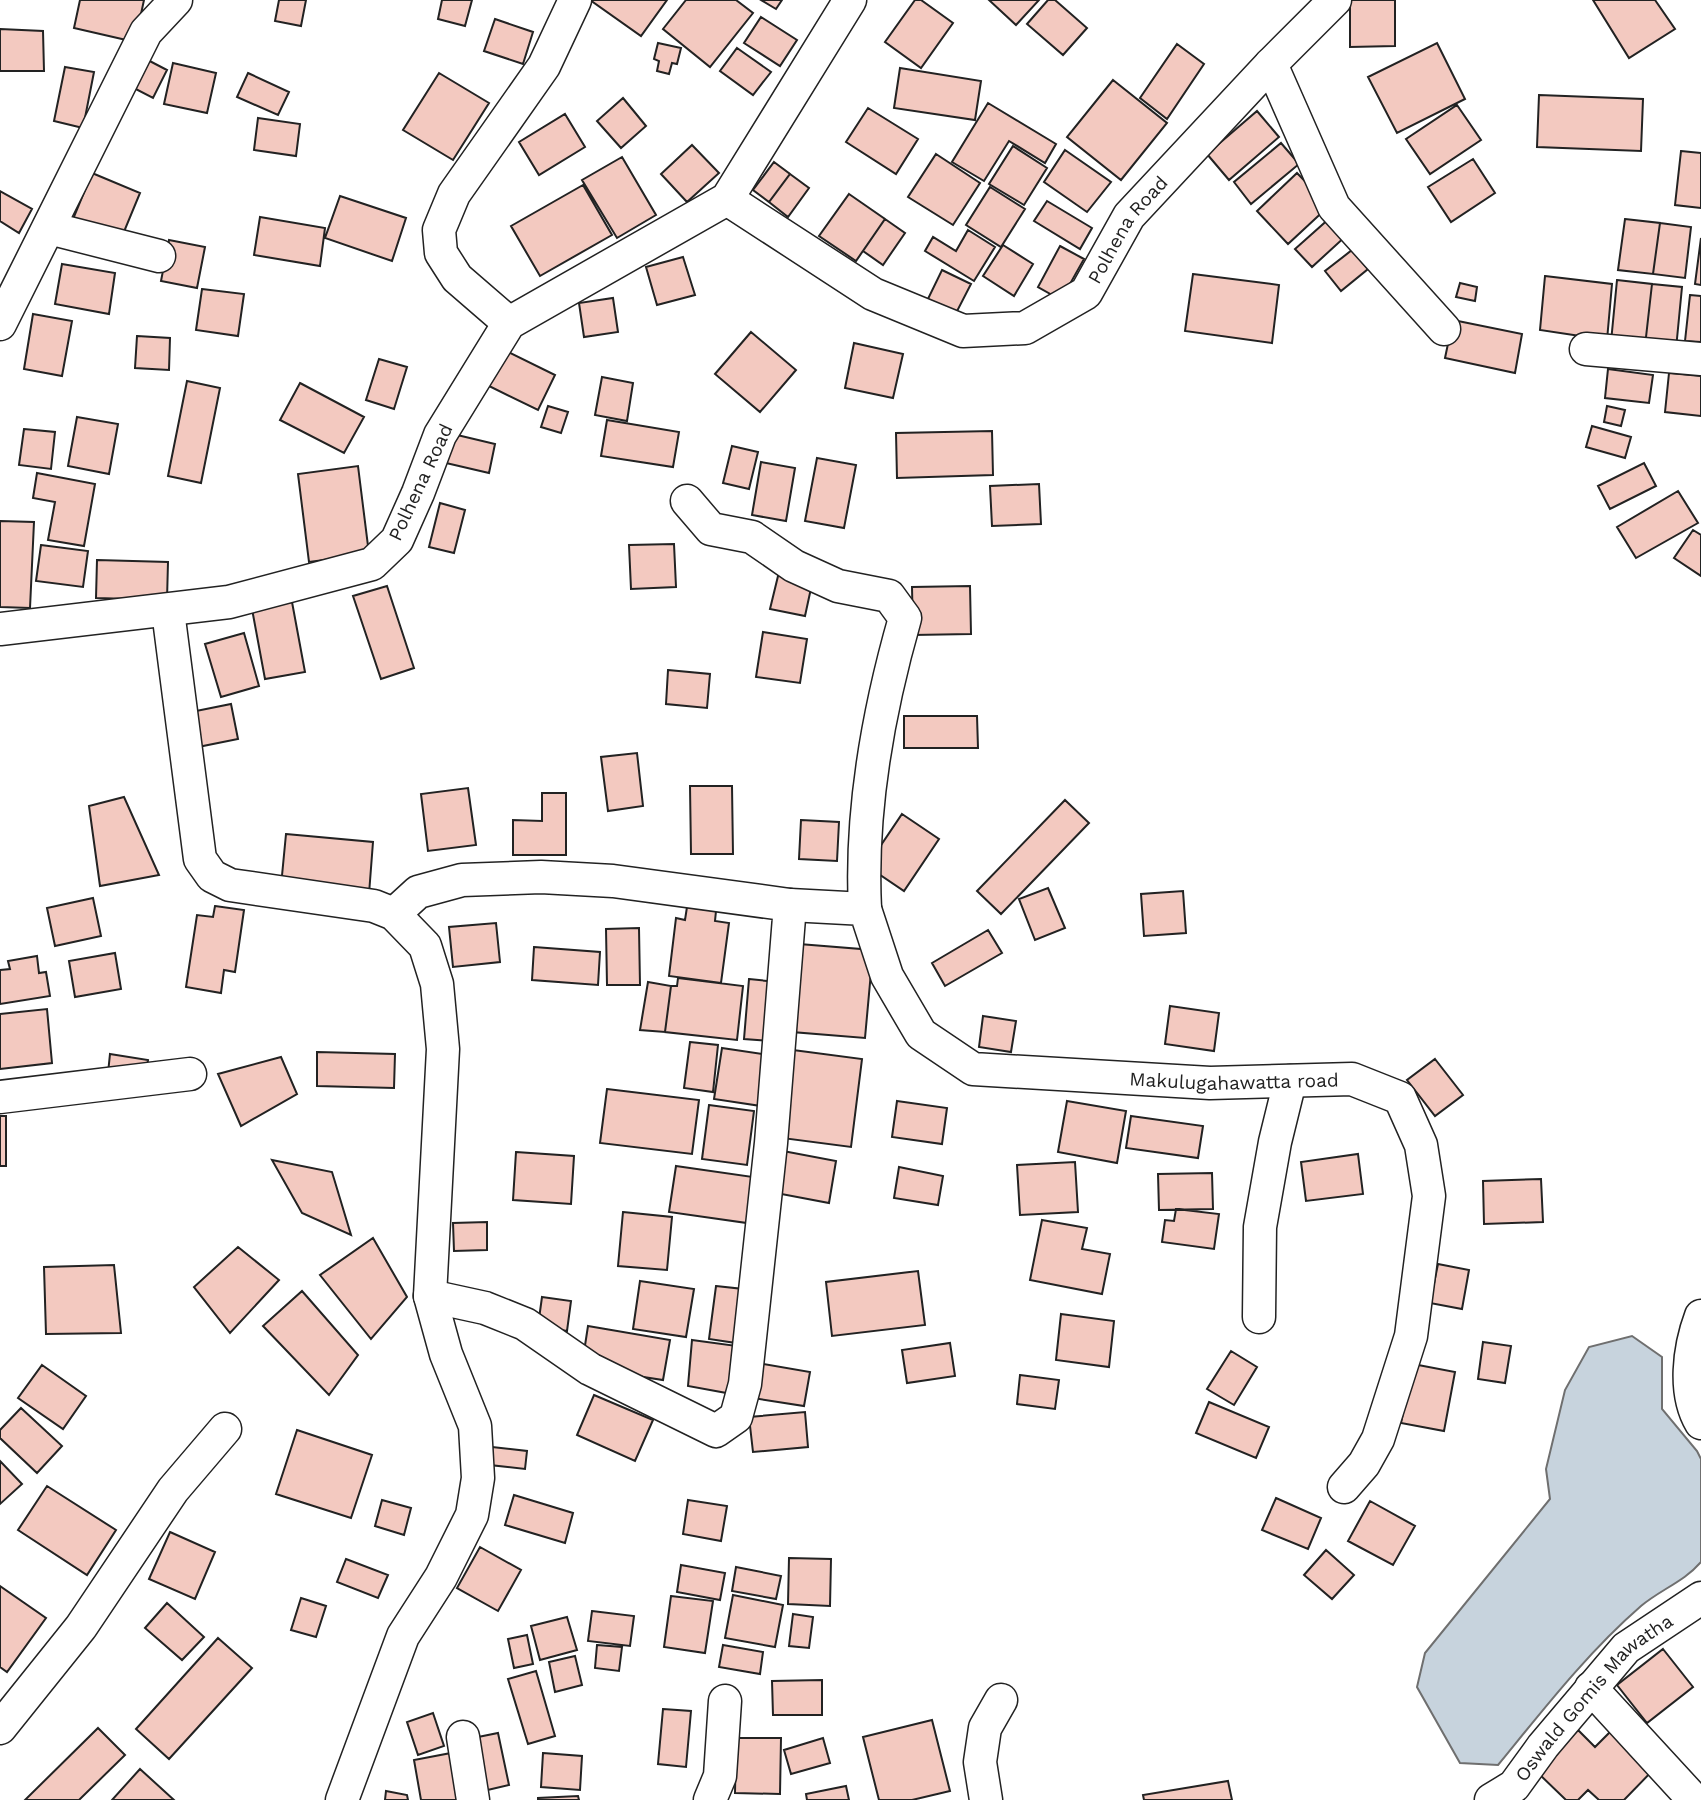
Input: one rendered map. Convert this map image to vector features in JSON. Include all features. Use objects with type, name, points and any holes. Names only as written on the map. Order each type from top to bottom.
[{"type":"street","points":[[0,324],[146,32],[176,0]]},
{"type":"street","points":[[509,323],[457,278],[441,253],[439,230],[454,194],[544,66],[575,0]]},
{"type":"street","name":"Polhena Road","points":[[0,629],[229,602],[372,564],[397,540],[440,435],[509,323],[727,199],[850,0]]},
{"type":"street","name":"Polhena Road","points":[[727,199],[873,294],[963,331],[1025,328],[1086,293],[1129,216],[1271,64],[1335,0]]},
{"type":"street","points":[[1271,64],[1334,207],[1444,329]]},
{"type":"street","points":[[49,228],[159,256]]},
{"type":"street","points":[[1586,349],[1701,359]]},
{"type":"street","name":"Makulugahawatta road","points":[[687,501],[710,529],[752,537],[794,566],[838,586],[872,595],[889,596],[905,618],[877,730],[864,842],[865,909],[887,976],[920,1034],[973,1069],[1210,1083],[1352,1079],[1399,1098],[1421,1145],[1429,1196],[1411,1336],[1378,1439],[1364,1464],[1344,1487]]},
{"type":"street","points":[[168,611],[200,859],[212,876],[230,885],[374,906],[394,914],[425,946],[437,984],[443,1049],[430,1296],[446,1354],[475,1426],[478,1478],[472,1516],[442,1577],[403,1636],[342,1800]]},
{"type":"street","points":[[394,914],[418,892],[462,880],[541,877],[613,881],[790,905],[865,909]]},
{"type":"street","points":[[430,1296],[485,1308],[525,1324],[590,1369],[716,1431],[736,1417],[745,1384],[766,1184],[790,905]]},
{"type":"street","points":[[0,1097],[190,1074]]},
{"type":"street","points":[[1259,1318],[1261,1227],[1275,1142],[1290,1081]]},
{"type":"street","points":[[1701,1316],[1689,1371],[1695,1413],[1701,1423]]},
{"type":"street","points":[[0,1728],[81,1627],[173,1490],[225,1429]]},
{"type":"street","name":"Oswald Gomis Mawatha","points":[[1492,1800],[1514,1786],[1543,1746],[1626,1648],[1701,1598]]},
{"type":"street","points":[[1591,1688],[1694,1800]]},
{"type":"street","points":[[986,1800],[980,1762],[985,1728],[1001,1700]]},
{"type":"street","points":[[710,1800],[720,1776],[725,1701]]},
{"type":"street","points":[[463,1737],[473,1800]]},
{"type":"shaded area","points":[[1632,1336],[1662,1357],[1662,1409],[1701,1459],[1701,1562],[1688,1575],[1641,1606],[1602,1643],[1498,1765],[1460,1763],[1417,1687],[1425,1653],[1550,1499],[1546,1469],[1565,1390],[1589,1347]]},
{"type":"building","points":[[80,0],[144,0],[135,42],[74,28]]},
{"type":"building","points":[[279,0],[306,0],[301,26],[275,21]]},
{"type":"building","points":[[442,0],[472,0],[465,26],[438,19]]},
{"type":"building","points":[[590,0],[667,0],[641,36]]},
{"type":"building","points":[[686,0],[736,0],[753,13],[710,67],[663,29]]},
{"type":"building","points":[[761,0],[782,0],[776,9]]},
{"type":"building","points":[[915,0],[921,0],[953,23],[921,68],[885,42]]},
{"type":"building","points":[[989,0],[1039,0],[1016,25]]},
{"type":"building","points":[[1048,0],[1055,0],[1087,28],[1063,55],[1027,24]]},
{"type":"building","points":[[1350,0],[1395,0],[1395,46],[1350,47]]},
{"type":"building","points":[[1593,0],[1655,0],[1675,29],[1629,58]]},
{"type":"building","points":[[761,17],[797,40],[780,66],[744,43]]},
{"type":"building","points":[[495,19],[533,32],[523,64],[484,51]]},
{"type":"building","points":[[0,29],[43,31],[44,71],[0,71]]},
{"type":"building","points":[[658,43],[681,48],[677,64],[672,63],[669,74],[657,71],[659,61],[654,59]]},
{"type":"building","points":[[1437,43],[1465,99],[1397,133],[1368,77]]},
{"type":"building","points":[[1177,44],[1204,64],[1167,119],[1140,98]]},
{"type":"building","points":[[737,48],[771,72],[753,95],[720,71]]},
{"type":"building","points":[[142,57],[167,70],[153,98],[128,85]]},
{"type":"building","points":[[173,63],[216,73],[207,113],[164,104]]},
{"type":"building","points":[[65,67],[94,72],[83,128],[54,121]]},
{"type":"building","points":[[900,68],[981,81],[975,120],[894,108]]},
{"type":"building","points":[[248,73],[289,92],[278,115],[237,97]]},
{"type":"building","points":[[439,73],[489,103],[453,160],[403,130]]},
{"type":"building","points":[[1113,80],[1167,123],[1121,180],[1067,137]]},
{"type":"building","points":[[1539,95],[1643,99],[1641,151],[1537,147]]},
{"type":"building","points":[[623,98],[646,126],[621,148],[597,121]]},
{"type":"building","points":[[988,103],[1056,144],[1045,163],[1009,141],[984,181],[952,162]]},
{"type":"building","points":[[1457,105],[1481,140],[1430,174],[1406,139]]},
{"type":"building","points":[[868,108],[918,139],[896,174],[846,142]]},
{"type":"building","points":[[1257,111],[1279,137],[1229,180],[1207,154]]},
{"type":"building","points":[[565,114],[585,147],[539,175],[519,142]]},
{"type":"building","points":[[258,118],[300,124],[296,156],[254,150]]},
{"type":"building","points":[[1281,143],[1299,164],[1251,204],[1234,182]]},
{"type":"building","points":[[692,145],[719,173],[687,202],[661,174]]},
{"type":"building","points":[[1013,146],[1047,168],[1024,205],[989,184]]},
{"type":"building","points":[[1065,150],[1111,182],[1087,212],[1044,182]]},
{"type":"building","points":[[1681,151],[1701,153],[1701,208],[1675,205]]},
{"type":"building","points":[[936,154],[980,183],[953,225],[908,197]]},
{"type":"building","points":[[622,157],[656,215],[617,238],[582,180]]},
{"type":"building","points":[[1473,159],[1495,193],[1451,222],[1428,187]]},
{"type":"building","points":[[774,162],[790,174],[769,202],[753,190]]},
{"type":"building","points":[[92,173],[140,193],[121,239],[73,219]]},
{"type":"building","points":[[1297,173],[1329,206],[1288,244],[1257,211]]},
{"type":"building","points":[[790,174],[809,188],[788,217],[769,202]]},
{"type":"building","points":[[583,185],[612,235],[540,276],[511,226]]},
{"type":"building","points":[[990,187],[1025,209],[1001,247],[966,225]]},
{"type":"building","points":[[0,191],[32,209],[19,233],[0,221]]},
{"type":"building","points":[[849,194],[885,219],[856,261],[819,236]]},
{"type":"building","points":[[340,196],[406,218],[392,261],[325,238]]},
{"type":"building","points":[[1047,201],[1092,228],[1080,249],[1034,221]]},
{"type":"building","points":[[260,217],[325,228],[320,266],[254,255]]},
{"type":"building","points":[[1331,217],[1347,235],[1312,267],[1295,249]]},
{"type":"building","points":[[885,219],[905,233],[883,265],[863,251]]},
{"type":"building","points":[[1625,219],[1660,223],[1653,274],[1618,270]]},
{"type":"building","points":[[1660,223],[1691,227],[1685,278],[1653,274]]},
{"type":"building","points":[[968,230],[995,247],[974,281],[925,251],[933,237],[956,251]]},
{"type":"building","points":[[1701,238],[1701,285],[1695,284]]},
{"type":"building","points":[[169,240],[205,247],[197,288],[161,281]]},
{"type":"building","points":[[1003,245],[1033,264],[1014,296],[983,276]]},
{"type":"building","points":[[1060,246],[1084,259],[1061,300],[1038,287]]},
{"type":"building","points":[[1352,250],[1368,269],[1341,291],[1325,271]]},
{"type":"building","points":[[683,257],[695,295],[657,305],[646,267]]},
{"type":"building","points":[[62,264],[115,273],[109,314],[55,304]]},
{"type":"building","points":[[942,270],[971,284],[953,319],[925,305]]},
{"type":"building","points":[[1193,274],[1279,285],[1272,343],[1185,331]]},
{"type":"building","points":[[1545,276],[1612,284],[1607,340],[1540,330]]},
{"type":"building","points":[[1617,280],[1652,284],[1645,346],[1611,342]]},
{"type":"building","points":[[1460,283],[1477,287],[1475,301],[1456,297]]},
{"type":"building","points":[[1652,284],[1682,287],[1676,349],[1645,346]]},
{"type":"building","points":[[202,289],[244,294],[238,336],[196,330]]},
{"type":"building","points":[[1690,295],[1701,296],[1701,342],[1685,341]]},
{"type":"building","points":[[613,298],[618,332],[584,337],[579,303]]},
{"type":"building","points":[[33,314],[72,321],[62,376],[24,369]]},
{"type":"building","points":[[1453,320],[1522,334],[1515,373],[1445,358]]},
{"type":"building","points":[[751,332],[796,370],[760,412],[715,374]]},
{"type":"building","points":[[137,336],[170,338],[169,370],[135,368]]},
{"type":"building","points":[[854,343],[903,354],[893,398],[845,388]]},
{"type":"building","points":[[506,351],[555,375],[538,410],[489,386]]},
{"type":"building","points":[[379,359],[407,367],[394,409],[366,400]]},
{"type":"building","points":[[1608,369],[1653,375],[1649,403],[1605,398]]},
{"type":"building","points":[[1669,373],[1701,376],[1701,416],[1665,412]]},
{"type":"building","points":[[602,377],[633,383],[627,421],[595,415]]},
{"type":"building","points":[[187,381],[220,388],[201,483],[168,476]]},
{"type":"building","points":[[300,383],[364,417],[344,453],[280,420]]},
{"type":"building","points":[[548,406],[568,412],[561,433],[541,427]]},
{"type":"building","points":[[1607,406],[1625,410],[1621,426],[1604,422]]},
{"type":"building","points":[[77,417],[118,424],[109,474],[68,466]]},
{"type":"building","points":[[607,420],[679,432],[673,467],[601,456]]},
{"type":"building","points":[[1592,426],[1631,437],[1625,458],[1586,447]]},
{"type":"building","points":[[24,429],[55,432],[51,469],[19,465]]},
{"type":"building","points":[[992,431],[993,475],[897,478],[896,433]]},
{"type":"building","points":[[453,434],[495,444],[489,473],[446,463]]},
{"type":"building","points":[[732,446],[758,452],[749,489],[723,483]]},
{"type":"building","points":[[817,458],[856,465],[844,528],[805,521]]},
{"type":"building","points":[[761,462],[795,468],[786,521],[752,515]]},
{"type":"building","points":[[1644,463],[1656,486],[1610,509],[1598,486]]},
{"type":"building","points":[[358,466],[369,554],[309,562],[298,474]]},
{"type":"building","points":[[37,473],[95,484],[84,546],[48,540],[55,502],[33,498]]},
{"type":"building","points":[[1039,484],[1041,524],[992,526],[990,486]]},
{"type":"building","points":[[1678,491],[1698,523],[1636,558],[1617,527]]},
{"type":"building","points":[[440,503],[465,510],[454,553],[429,547]]},
{"type":"building","points":[[0,521],[34,522],[30,608],[0,607]]},
{"type":"building","points":[[1693,530],[1701,535],[1701,576],[1674,558]]},
{"type":"building","points":[[674,544],[676,587],[631,589],[629,545]]},
{"type":"building","points":[[41,545],[88,551],[83,587],[36,581]]},
{"type":"building","points":[[97,560],[168,562],[167,600],[96,598]]},
{"type":"building","points":[[779,572],[813,579],[805,616],[770,609]]},
{"type":"building","points":[[387,586],[414,668],[381,679],[353,596]]},
{"type":"building","points":[[970,586],[971,634],[913,635],[912,587]]},
{"type":"building","points":[[292,602],[305,672],[265,679],[252,609]]},
{"type":"building","points":[[763,632],[807,639],[800,683],[756,677]]},
{"type":"building","points":[[244,633],[259,686],[221,697],[205,644]]},
{"type":"building","points":[[668,670],[710,674],[707,708],[666,704]]},
{"type":"building","points":[[231,704],[238,739],[198,747],[191,712]]},
{"type":"building","points":[[904,716],[977,716],[978,748],[904,748]]},
{"type":"building","points":[[637,753],[643,806],[608,811],[601,757]]},
{"type":"building","points":[[690,786],[732,786],[733,854],[691,854]]},
{"type":"building","points":[[468,788],[476,845],[428,851],[421,794]]},
{"type":"building","points":[[542,793],[566,793],[566,855],[513,855],[513,820],[542,821]]},
{"type":"building","points":[[124,797],[159,875],[100,886],[89,806]]},
{"type":"building","points":[[1065,800],[1089,823],[1001,914],[977,891]]},
{"type":"building","points":[[902,814],[939,839],[904,891],[867,866]]},
{"type":"building","points":[[801,820],[839,822],[837,861],[799,859]]},
{"type":"building","points":[[286,834],[373,842],[369,894],[281,886]]},
{"type":"building","points":[[1048,888],[1065,928],[1035,940],[1019,899]]},
{"type":"building","points":[[1183,891],[1186,933],[1144,936],[1141,894]]},
{"type":"building","points":[[93,898],[101,936],[55,946],[47,908]]},
{"type":"building","points":[[215,906],[244,910],[235,972],[224,970],[221,993],[186,987],[197,915],[213,917]]},
{"type":"building","points":[[687,907],[716,911],[715,921],[729,923],[721,983],[669,976],[676,918],[685,920]]},
{"type":"building","points":[[496,923],[500,962],[453,967],[449,927]]},
{"type":"building","points":[[639,928],[640,985],[607,985],[606,929]]},
{"type":"building","points":[[988,930],[1002,953],[945,986],[932,963]]},
{"type":"building","points":[[799,944],[873,950],[865,1038],[792,1032]]},
{"type":"building","points":[[534,947],[600,952],[598,985],[532,980]]},
{"type":"building","points":[[115,953],[121,989],[75,997],[69,961]]},
{"type":"building","points":[[37,956],[39,973],[46,972],[50,996],[0,1004],[0,970],[10,969],[8,961]]},
{"type":"building","points":[[678,978],[743,986],[737,1040],[665,1032],[671,986],[677,986]]},
{"type":"building","points":[[749,979],[777,982],[772,1041],[744,1039]]},
{"type":"building","points":[[648,982],[671,986],[665,1032],[640,1030]]},
{"type":"building","points":[[1170,1006],[1219,1013],[1214,1051],[1165,1044]]},
{"type":"building","points":[[47,1009],[52,1063],[0,1069],[0,1014]]},
{"type":"building","points":[[983,1016],[1016,1021],[1011,1052],[979,1047]]},
{"type":"building","points":[[690,1042],[718,1045],[713,1092],[684,1088]]},
{"type":"building","points":[[722,1048],[769,1055],[761,1106],[714,1099]]},
{"type":"building","points":[[793,1050],[862,1059],[851,1147],[782,1138]]},
{"type":"building","points":[[317,1052],[395,1054],[394,1088],[317,1086]]},
{"type":"building","points":[[110,1054],[148,1060],[144,1088],[107,1083]]},
{"type":"building","points":[[281,1057],[297,1094],[241,1126],[218,1074]]},
{"type":"building","points":[[1435,1059],[1463,1095],[1435,1116],[1407,1080]]},
{"type":"building","points":[[607,1089],[699,1100],[692,1154],[600,1143]]},
{"type":"building","points":[[897,1101],[947,1108],[942,1144],[892,1137]]},
{"type":"building","points":[[1067,1101],[1126,1111],[1117,1163],[1058,1152]]},
{"type":"building","points":[[709,1105],[754,1111],[747,1165],[702,1159]]},
{"type":"building","points":[[0,1116],[6,1116],[6,1166],[0,1166]]},
{"type":"building","points":[[1131,1116],[1203,1126],[1198,1158],[1126,1148]]},
{"type":"building","points":[[783,1151],[836,1161],[829,1203],[776,1193]]},
{"type":"building","points":[[516,1152],[574,1156],[571,1204],[513,1200]]},
{"type":"building","points":[[1358,1154],[1363,1194],[1306,1201],[1301,1162]]},
{"type":"building","points":[[272,1160],[332,1172],[351,1235],[302,1213]]},
{"type":"building","points":[[1075,1162],[1078,1212],[1020,1215],[1017,1165]]},
{"type":"building","points":[[676,1166],[753,1177],[747,1223],[669,1212]]},
{"type":"building","points":[[899,1167],[943,1176],[938,1205],[894,1198]]},
{"type":"building","points":[[1212,1173],[1213,1209],[1159,1210],[1158,1174]]},
{"type":"building","points":[[1541,1179],[1543,1222],[1484,1224],[1483,1181]]},
{"type":"building","points":[[1176,1209],[1219,1214],[1214,1249],[1162,1242],[1165,1220],[1174,1221]]},
{"type":"building","points":[[623,1212],[672,1217],[667,1270],[618,1266]]},
{"type":"building","points":[[1042,1220],[1087,1228],[1082,1249],[1110,1254],[1102,1294],[1030,1280]]},
{"type":"building","points":[[487,1222],[487,1250],[454,1251],[453,1223]]},
{"type":"building","points":[[373,1238],[407,1297],[371,1339],[320,1275]]},
{"type":"building","points":[[238,1247],[279,1280],[230,1333],[194,1287]]},
{"type":"building","points":[[1438,1264],[1469,1270],[1462,1309],[1430,1303]]},
{"type":"building","points":[[114,1265],[121,1333],[46,1334],[44,1267]]},
{"type":"building","points":[[918,1271],[925,1325],[832,1336],[826,1282]]},
{"type":"building","points":[[640,1281],[694,1289],[686,1337],[633,1329]]},
{"type":"building","points":[[716,1286],[743,1289],[736,1343],[709,1339]]},
{"type":"building","points":[[302,1291],[358,1355],[329,1395],[263,1326]]},
{"type":"building","points":[[542,1297],[571,1301],[567,1331],[538,1326]]},
{"type":"building","points":[[1061,1314],[1114,1321],[1109,1367],[1056,1360]]},
{"type":"building","points":[[588,1326],[670,1340],[663,1380],[637,1376],[584,1352]]},
{"type":"building","points":[[692,1340],[737,1346],[732,1394],[688,1386]]},
{"type":"building","points":[[1483,1342],[1511,1346],[1505,1383],[1478,1379]]},
{"type":"building","points":[[950,1343],[955,1376],[907,1383],[902,1350]]},
{"type":"building","points":[[1231,1351],[1257,1367],[1234,1405],[1207,1389]]},
{"type":"building","points":[[758,1363],[810,1372],[804,1406],[753,1398]]},
{"type":"building","points":[[1413,1364],[1455,1372],[1444,1431],[1401,1423]]},
{"type":"building","points":[[42,1365],[86,1396],[63,1429],[18,1398]]},
{"type":"building","points":[[1020,1375],[1059,1380],[1055,1409],[1017,1404]]},
{"type":"building","points":[[594,1395],[653,1420],[635,1461],[577,1435]]},
{"type":"building","points":[[1209,1402],[1269,1427],[1256,1458],[1196,1433]]},
{"type":"building","points":[[21,1408],[62,1446],[37,1473],[0,1438],[0,1430]]},
{"type":"building","points":[[805,1412],[808,1447],[753,1452],[749,1417]]},
{"type":"building","points":[[297,1430],[372,1455],[351,1518],[276,1494]]},
{"type":"building","points":[[492,1447],[527,1451],[525,1469],[490,1465]]},
{"type":"building","points":[[0,1461],[22,1484],[0,1504]]},
{"type":"building","points":[[47,1486],[116,1530],[87,1575],[18,1530]]},
{"type":"building","points":[[514,1495],[573,1513],[565,1543],[505,1525]]},
{"type":"building","points":[[1276,1498],[1321,1518],[1308,1549],[1262,1530]]},
{"type":"building","points":[[382,1500],[411,1508],[404,1535],[375,1526]]},
{"type":"building","points":[[688,1500],[727,1506],[721,1541],[683,1534]]},
{"type":"building","points":[[1370,1501],[1415,1526],[1393,1565],[1348,1541]]},
{"type":"building","points":[[170,1532],[215,1552],[195,1599],[149,1579]]},
{"type":"building","points":[[480,1547],[521,1570],[498,1611],[457,1588]]},
{"type":"building","points":[[1326,1550],[1354,1575],[1332,1599],[1304,1575]]},
{"type":"building","points":[[789,1558],[831,1559],[830,1606],[788,1604]]},
{"type":"building","points":[[346,1559],[388,1575],[378,1598],[337,1582]]},
{"type":"building","points":[[681,1565],[725,1573],[720,1600],[677,1592]]},
{"type":"building","points":[[736,1567],[781,1576],[776,1599],[732,1591]]},
{"type":"building","points":[[0,1586],[46,1618],[7,1672],[0,1667]]},
{"type":"building","points":[[733,1595],[783,1605],[775,1647],[725,1638]]},
{"type":"building","points":[[671,1596],[713,1601],[705,1653],[664,1647]]},
{"type":"building","points":[[301,1598],[326,1606],[316,1637],[291,1630]]},
{"type":"building","points":[[167,1603],[204,1637],[182,1660],[145,1628]]},
{"type":"building","points":[[592,1611],[634,1616],[630,1646],[588,1641]]},
{"type":"building","points":[[793,1614],[813,1617],[809,1648],[789,1646]]},
{"type":"building","points":[[567,1617],[577,1650],[540,1660],[531,1626]]},
{"type":"building","points":[[527,1635],[533,1664],[514,1668],[508,1639]]},
{"type":"building","points":[[218,1638],[252,1668],[169,1759],[136,1729]]},
{"type":"building","points":[[597,1645],[622,1647],[619,1671],[595,1668]]},
{"type":"building","points":[[723,1645],[763,1652],[760,1674],[719,1667]]},
{"type":"building","points":[[1663,1649],[1693,1687],[1647,1723],[1617,1685]]},
{"type":"building","points":[[575,1656],[582,1685],[555,1692],[549,1662]]},
{"type":"building","points":[[536,1671],[555,1736],[528,1744],[508,1679]]},
{"type":"building","points":[[822,1680],[822,1715],[773,1715],[772,1681]]},
{"type":"building","points":[[663,1709],[691,1711],[686,1767],[658,1764]]},
{"type":"building","points":[[433,1713],[444,1746],[418,1755],[407,1722]]},
{"type":"building","points":[[932,1720],[950,1791],[912,1800],[879,1800],[863,1737]]},
{"type":"building","points":[[1616,1726],[1657,1766],[1624,1800],[1599,1800],[1588,1790],[1578,1800],[1566,1800],[1537,1772],[1578,1730],[1595,1747]]},
{"type":"building","points":[[98,1728],[125,1755],[79,1800],[25,1800]]},
{"type":"building","points":[[498,1733],[509,1785],[479,1792],[468,1739]]},
{"type":"building","points":[[736,1738],[781,1738],[780,1794],[735,1793]]},
{"type":"building","points":[[823,1738],[830,1763],[791,1774],[784,1750]]},
{"type":"building","points":[[451,1753],[460,1800],[421,1800],[414,1760]]},
{"type":"building","points":[[543,1753],[582,1756],[580,1790],[541,1787]]},
{"type":"building","points":[[140,1769],[174,1800],[112,1800]]},
{"type":"building","points":[[1228,1781],[1232,1800],[1144,1800],[1143,1795]]},
{"type":"building","points":[[846,1786],[849,1800],[807,1800],[806,1794]]},
{"type":"building","points":[[386,1791],[407,1795],[408,1800],[385,1800]]},
{"type":"building","points":[[578,1796],[579,1800],[538,1800],[538,1798]]}]
